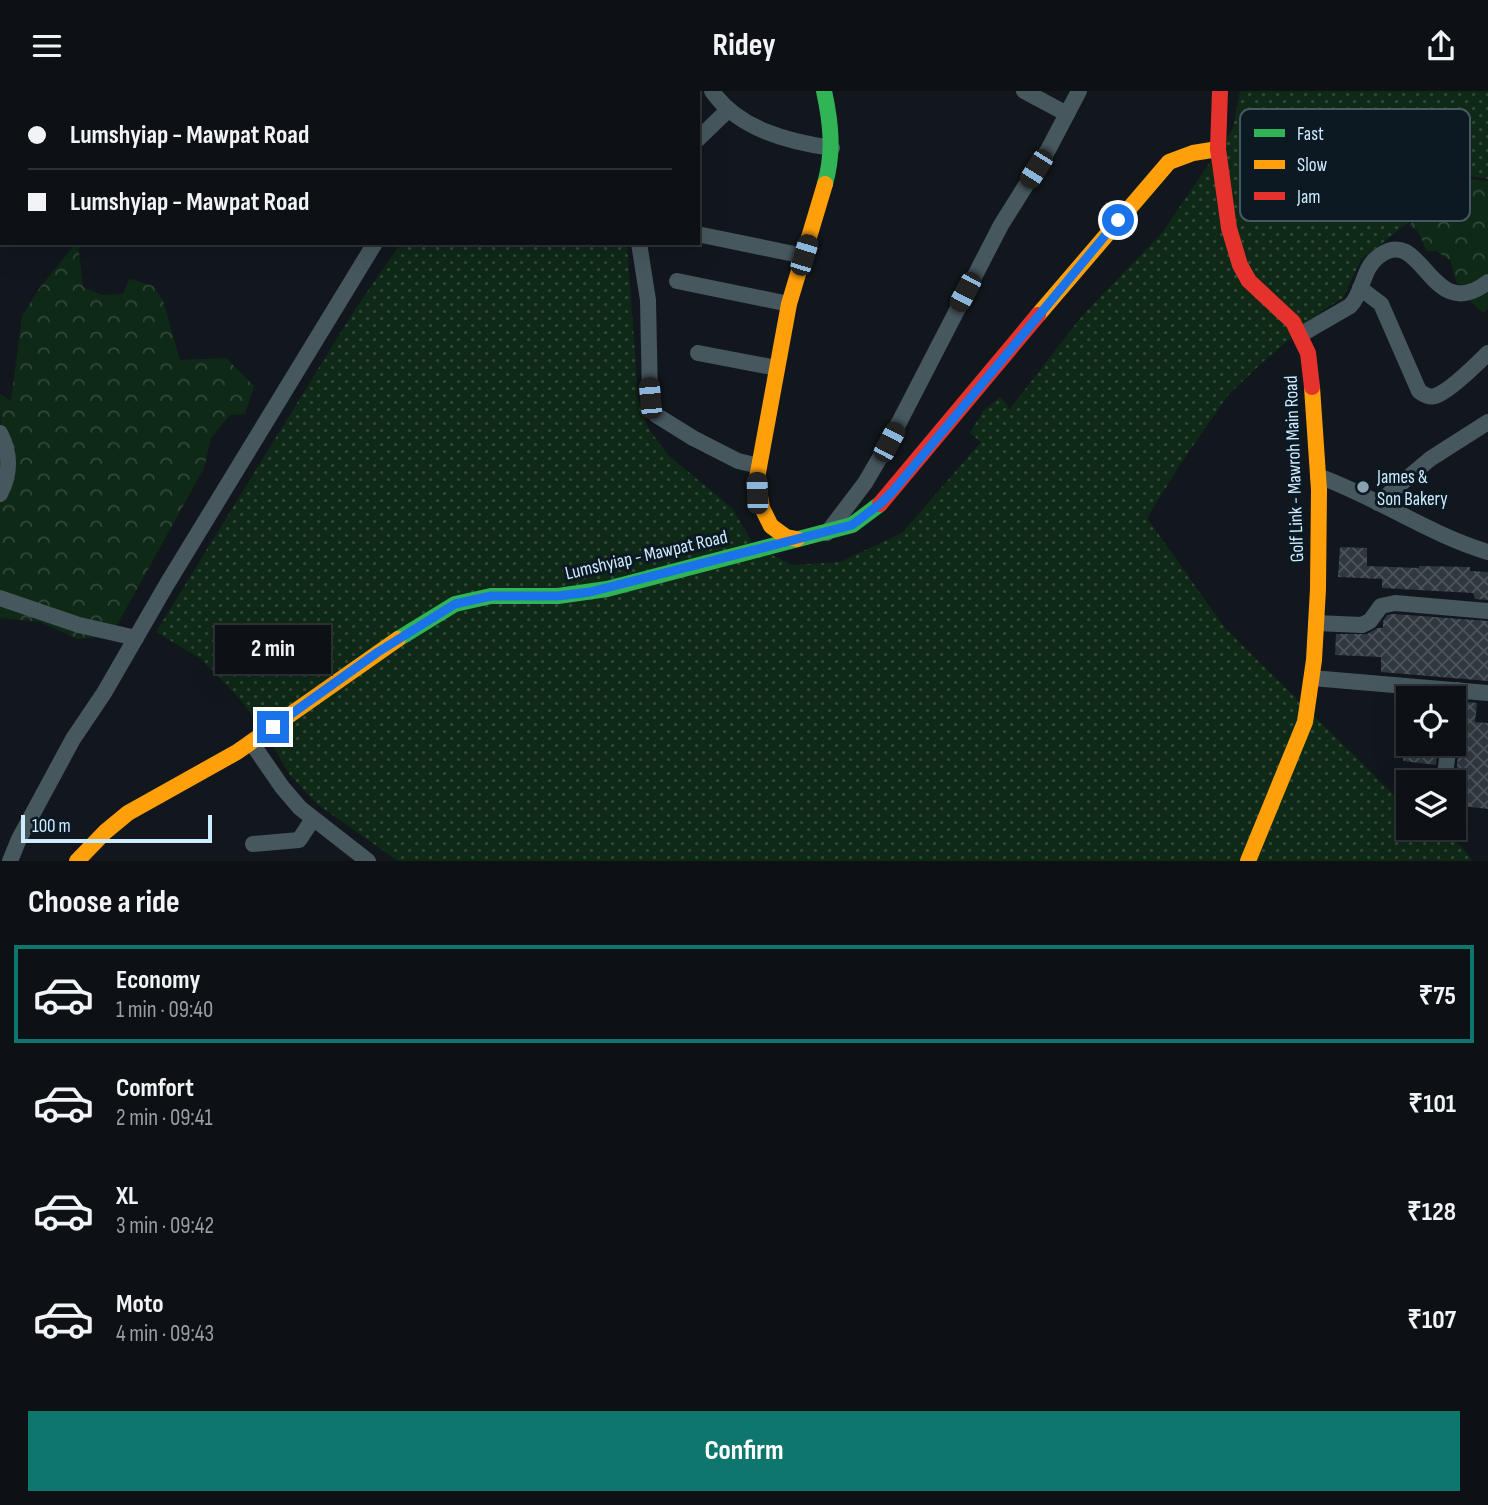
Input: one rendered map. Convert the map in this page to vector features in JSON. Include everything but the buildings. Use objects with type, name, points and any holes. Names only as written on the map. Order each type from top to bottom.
[{"type":"street","points":[[712,91],[728,110],[774,135],[832,148]]},
{"type":"street","points":[[799,539],[786,539],[776,532],[767,520],[757,493],[759,466],[789,305],[830,166],[830,113],[824,91]]},
{"type":"street","points":[[1024,91],[1067,114]]},
{"type":"street","points":[[827,533],[864,483],[889,442],[1001,225],[1048,151],[1079,91]]},
{"type":"street","name":"Golf Link - Mawroh Main Road","points":[[1220,91],[1218,149],[1224,204],[1240,265],[1249,281],[1293,322],[1300,335],[1309,362],[1318,476],[1316,623],[1305,722],[1248,861]]},
{"type":"street","points":[[700,137],[728,110]]},
{"type":"street","name":"Lumshyiap - Mawpat Road","points":[[77,861],[128,813],[251,742],[378,652],[455,604],[491,596],[558,596],[590,592],[852,525],[893,491],[1015,341],[1170,162],[1183,154],[1218,149]]},
{"type":"street","points":[[702,235],[804,255]]},
{"type":"street","points":[[8,861],[51,779],[308,349],[374,245]]},
{"type":"street","points":[[639,245],[648,300],[650,398],[656,415],[738,461],[759,466]]},
{"type":"street","points":[[1300,335],[1350,306],[1373,261],[1386,251],[1401,250],[1412,255],[1442,288],[1450,293],[1471,292],[1488,282]]},
{"type":"street","points":[[677,281],[789,305]]},
{"type":"street","points":[[1360,288],[1381,304],[1419,391],[1425,396],[1435,396],[1465,375],[1488,353]]},
{"type":"street","points":[[698,353],[777,367]]},
{"type":"street","points":[[1378,503],[1430,460],[1488,422]]},
{"type":"street","points":[[0,433],[8,454],[9,468],[8,479],[0,494]]},
{"type":"street","points":[[1318,476],[1338,483],[1438,534],[1488,552]]},
{"type":"street","points":[[0,597],[79,625],[136,638]]},
{"type":"street","points":[[1316,623],[1362,625],[1370,621],[1381,606],[1395,603],[1488,611]]},
{"type":"street","points":[[1312,678],[1409,686]]},
{"type":"street","points":[[1466,691],[1488,693]]},
{"type":"street","points":[[251,742],[282,787],[313,819],[368,861]]},
{"type":"street","points":[[253,844],[294,842],[302,837],[313,819]]},
{"type":"street","points":[[0,848],[8,861]]},
{"type":"street","points":[[340,861],[352,849]]},
{"type":"green space","points":[[1240,91],[1488,91],[1488,179],[1470,176],[1470,109],[1240,109],[1240,221],[1410,221],[1361,260],[1343,298],[1325,309],[1228,395],[1147,518],[1225,628],[1396,797],[1396,840],[1453,840],[1473,861],[398,861],[317,804],[290,775],[262,728],[237,696],[201,659],[156,632],[354,311],[400,245],[627,245],[638,397],[648,428],[668,455],[733,509],[754,546],[792,565],[840,562],[902,533],[981,442],[970,433],[983,411],[1000,397],[1009,410],[1082,316],[1162,233],[1233,128]]},
{"type":"green space","points":[[1470,179],[1488,181],[1488,308],[1484,313],[1462,291],[1451,261],[1436,251],[1427,251],[1419,233],[1409,226],[1413,221],[1470,221]]},
{"type":"green space","points":[[74,245],[78,245],[83,287],[102,295],[123,294],[129,279],[153,286],[163,301],[180,360],[226,358],[254,386],[245,414],[230,415],[211,438],[204,468],[111,636],[78,639],[40,622],[0,618],[0,394],[11,401],[22,316],[39,289]]},
{"type":"traffic: fast","points":[[824,91],[830,137],[830,160],[825,184]]},
{"type":"traffic: fast","points":[[398,639],[455,604],[491,596],[558,596],[607,589],[852,525],[880,504]]},
{"type":"traffic: slow","points":[[1038,315],[1169,162],[1193,153],[1218,149]]},
{"type":"traffic: slow","points":[[797,539],[786,537],[771,526],[762,508],[757,478],[789,304],[825,184]]},
{"type":"traffic: slow","points":[[1248,861],[1305,722],[1314,660],[1319,490],[1312,387]]},
{"type":"traffic: slow","points":[[77,861],[128,813],[237,752],[398,639]]},
{"type":"traffic: jam","points":[[1220,91],[1218,149],[1229,228],[1240,265],[1249,281],[1293,322],[1308,353],[1312,387]]},
{"type":"traffic: jam","points":[[880,504],[1038,315]]},
{"type":"place","name":"James & Son Bakery","points":[[1363,487]]},
{"type":"route","points":[[273,727],[378,652],[455,604],[491,596],[542,597],[607,589],[852,525],[893,491],[1118,220]]}]
